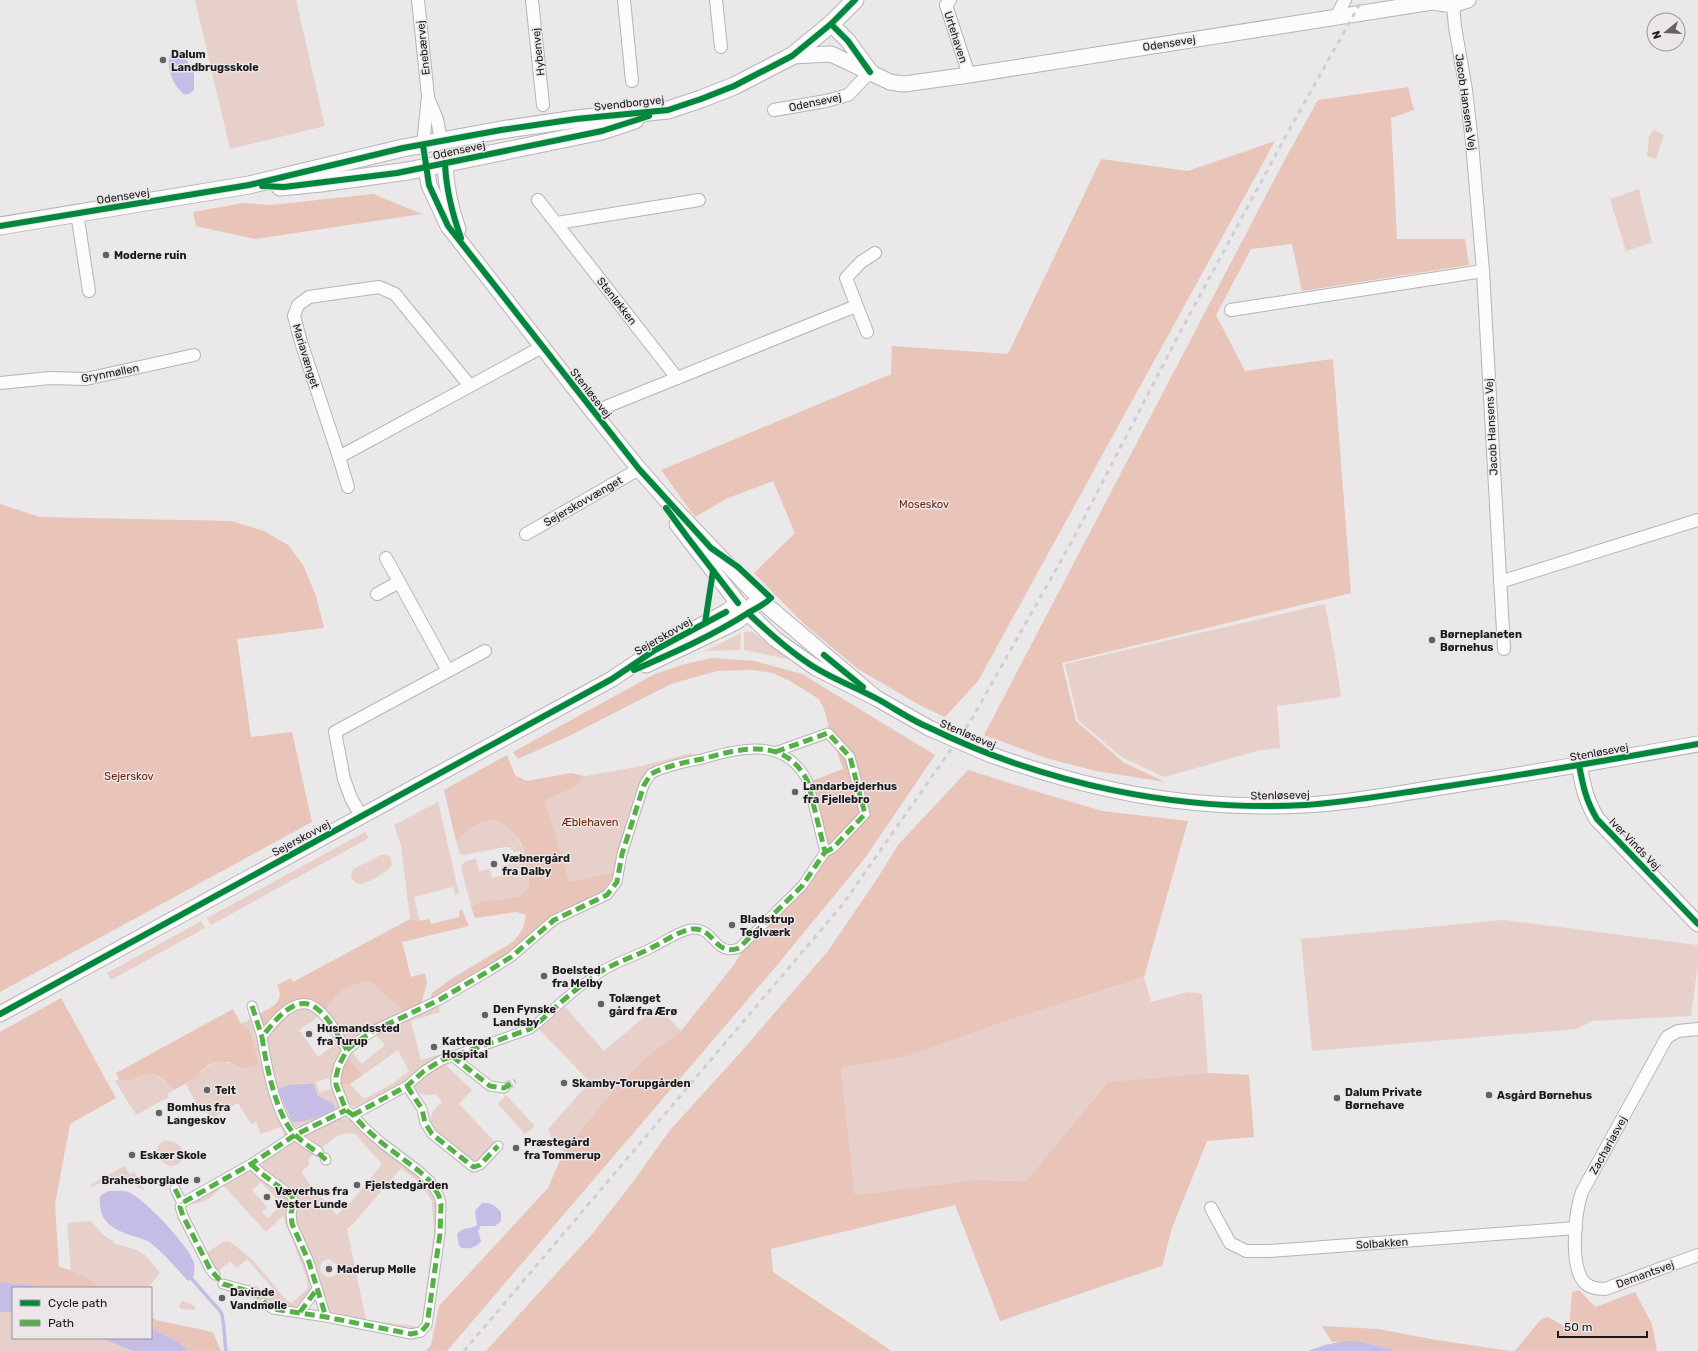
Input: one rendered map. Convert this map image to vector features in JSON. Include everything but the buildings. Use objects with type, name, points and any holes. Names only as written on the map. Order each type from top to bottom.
[{"type":"main road","name":"Svendborgvej","points":[[443,152],[538,133],[576,119],[668,110],[701,99],[734,86],[792,56],[831,24],[855,0]]},
{"type":"main road","name":"Odensevej","points":[[443,152],[602,131],[668,110]]},
{"type":"main road","points":[[425,155],[436,156],[443,152]]},
{"type":"main road","points":[[425,155],[443,152]]},
{"type":"main road","name":"Odensevej","points":[[249,185],[284,187],[321,183],[425,155]]},
{"type":"main road","name":"Odensevej","points":[[0,226],[425,155]]},
{"type":"street","name":"Enebærvej","points":[[418,0],[428,96],[425,155]]},
{"type":"street","name":"Hybenvej","points":[[532,0],[543,105]]},
{"type":"street","points":[[624,0],[632,81]]},
{"type":"street","points":[[716,0],[721,47]]},
{"type":"street","name":"Urtehaven","points":[[950,0],[946,6],[968,75]]},
{"type":"street","points":[[1336,17],[1345,0]]},
{"type":"street","name":"Odensevej","points":[[792,56],[831,54],[890,82],[904,84],[1432,2],[1453,4],[1468,0]]},
{"type":"street","name":"Jacob Hansens Vej","points":[[1453,4],[1455,27],[1466,90],[1472,143],[1483,271],[1504,649]]},
{"type":"street","name":"Odensevej","points":[[831,24],[848,41],[870,72]]},
{"type":"street","name":"Odensevej","points":[[774,110],[826,101],[848,94],[870,72]]},
{"type":"street","name":"Enebærvej","points":[[428,96],[437,119],[443,152]]},
{"type":"street","name":"Stenløsevej","points":[[443,152],[450,206],[463,244]]},
{"type":"street","name":"Stenløsevej","points":[[425,155],[429,185],[448,226],[639,469],[688,538],[746,608],[876,698],[929,728],[990,754],[1058,777],[1115,791],[1164,799],[1237,805],[1306,805],[1355,800],[1579,765],[1698,744]]},
{"type":"street","name":"Stenløkken","points":[[538,200],[677,378]]},
{"type":"street","points":[[557,223],[699,200]]},
{"type":"street","points":[[77,213],[89,291]]},
{"type":"street","points":[[867,332],[846,278],[860,262],[875,253]]},
{"type":"street","points":[[1231,310],[1483,271]]},
{"type":"street","name":"Mariavænget","points":[[348,487],[300,342],[294,316],[298,305],[309,297],[378,287],[395,294],[470,386]]},
{"type":"street","points":[[593,412],[856,306]]},
{"type":"street","points":[[339,457],[542,347]]},
{"type":"street","name":"Grynmøllen","points":[[0,383],[50,378],[86,379],[194,355]]},
{"type":"street","name":"Stenløsevej","points":[[639,469],[752,592],[876,698]]},
{"type":"street","name":"Sejerskovvænget","points":[[526,534],[639,469]]},
{"type":"street","points":[[1500,582],[1698,520]]},
{"type":"street","points":[[386,558],[448,671]]},
{"type":"street","points":[[377,594],[399,582]]},
{"type":"street","points":[[746,608],[752,592]]},
{"type":"street","name":"Sejerskovvej","points":[[0,1014],[612,679],[655,650],[726,612],[746,608]]},
{"type":"street","points":[[361,816],[351,798],[344,779],[335,732],[485,651]]},
{"type":"street","points":[[182,1203],[251,1164],[295,1135],[350,1113],[407,1086],[424,1071],[442,1060],[530,1029],[572,993],[609,967],[650,949],[685,930],[700,930],[707,932],[720,946],[726,950],[739,948],[802,886],[825,852],[833,848],[866,814],[850,757],[828,733],[787,749],[775,752]]},
{"type":"street","points":[[264,1303],[273,1309],[326,1316],[410,1334],[421,1332],[427,1325],[440,1234],[441,1204],[436,1188],[420,1171],[364,1127],[350,1113],[336,1085],[339,1065],[347,1050],[358,1041],[376,1030],[439,1000],[488,972],[511,957],[554,920],[607,895],[617,882],[622,854],[644,785],[651,774],[662,768],[735,750],[751,749],[775,752],[789,758],[796,763],[808,782],[825,852]]},
{"type":"street","name":"Iver Vinds Vej","points":[[1579,765],[1583,790],[1589,806],[1597,819],[1698,924]]},
{"type":"street","points":[[262,1037],[282,1013],[292,1007],[302,1004],[309,1004],[322,1013],[347,1050]]},
{"type":"street","points":[[252,1006],[262,1037],[272,1083],[286,1122],[295,1135],[304,1143],[318,1151]]},
{"type":"street","name":"Zachariasvej","points":[[1591,1288],[1581,1279],[1577,1266],[1577,1211],[1582,1192],[1667,1037],[1678,1031],[1698,1029]]},
{"type":"street","points":[[452,1056],[490,1086],[504,1088]]},
{"type":"street","points":[[407,1086],[419,1104],[425,1123],[432,1134],[472,1166],[474,1167],[480,1165],[498,1146]]},
{"type":"street","points":[[251,1164],[292,1196],[294,1203],[291,1213],[292,1224],[309,1262],[316,1289],[326,1316]]},
{"type":"street","points":[[175,1189],[182,1203],[180,1207],[183,1216],[210,1269],[215,1274]]},
{"type":"street","name":"Solbakken","points":[[1211,1208],[1230,1243],[1246,1251],[1269,1251],[1576,1228]]},
{"type":"street","name":"Demantsvej","points":[[1591,1288],[1605,1289],[1698,1255]]},
{"type":"street","points":[[223,1284],[256,1294]]},
{"type":"street","points":[[300,1312],[316,1289]]},
{"type":"green space","points":[[195,0],[296,0],[325,126],[230,149]]},
{"type":"green space","points":[[1408,87],[1414,110],[1391,118],[1397,239],[1465,239],[1469,265],[1302,291],[1292,244],[1251,249],[1216,315],[1245,371],[1333,359],[1351,593],[1062,663],[1076,721],[1123,762],[1165,782],[1096,771],[1046,758],[984,735],[1283,163],[1318,100]]},
{"type":"green space","points":[[1654,129],[1664,135],[1656,159],[1647,156],[1649,136]]},
{"type":"green space","name":"Moseskov","points":[[1275,141],[978,681],[945,717],[923,707],[858,669],[804,624],[754,573],[795,533],[773,481],[728,498],[695,517],[661,470],[891,374],[892,346],[1008,354],[1101,159],[1188,171]]},
{"type":"green space","points":[[1639,189],[1652,243],[1626,251],[1610,199]]},
{"type":"green space","points":[[373,194],[422,214],[255,239],[196,226],[193,212],[243,203],[271,205]]},
{"type":"green space","name":"Sejerskov","points":[[0,504],[40,517],[231,521],[264,531],[288,545],[303,565],[316,596],[324,628],[237,639],[251,737],[292,732],[312,822],[0,992]]},
{"type":"green space","points":[[1325,604],[1341,697],[1277,706],[1280,748],[1257,751],[1164,777],[1123,758],[1078,720],[1065,664]]},
{"type":"green space","points":[[751,631],[788,659],[744,650],[744,632]]},
{"type":"green space","points":[[741,632],[740,650],[705,651],[739,634]]},
{"type":"green space","points":[[711,658],[755,661],[802,674],[935,755],[865,858],[778,964],[447,1351],[426,1351],[431,1345],[439,1306],[548,1188],[564,1151],[610,1094],[646,1057],[681,1031],[733,966],[742,952],[804,888],[828,854],[811,781],[843,769],[824,709],[819,699],[790,681],[773,673],[753,670],[717,671],[671,684],[569,736],[518,759],[513,752],[655,674],[682,665]]},
{"type":"green space","name":"Æblehaven","points":[[691,753],[693,758],[655,768],[615,872],[569,882],[545,800],[576,787],[584,776],[642,766]]},
{"type":"green space","points":[[507,755],[515,775],[526,781],[571,773],[584,776],[576,787],[545,800],[569,882],[615,872],[607,889],[599,895],[509,954],[433,1000],[431,997],[432,993],[451,979],[513,942],[523,929],[526,915],[516,912],[475,918],[471,907],[480,902],[518,897],[530,886],[525,855],[520,841],[509,828],[495,820],[481,822],[456,841],[444,790]]},
{"type":"green space","points":[[968,770],[1102,811],[1188,821],[1144,977],[1000,1023],[912,1055],[841,1068],[855,1195],[975,1180],[1026,1181],[1108,1082],[1208,1073],[1249,1075],[1254,1137],[1207,1141],[1172,1228],[1162,1266],[1000,1321],[955,1205],[771,1249],[773,1272],[890,1351],[486,1351],[593,1233],[633,1182],[670,1130],[740,1053],[828,951],[879,876],[898,845]]},
{"type":"green space","points":[[438,802],[459,894],[455,895],[453,887],[414,897],[420,921],[410,919],[401,845],[394,825]]},
{"type":"green space","points":[[491,820],[502,823],[510,828],[516,836],[524,855],[530,886],[518,897],[480,902],[471,907],[461,867],[463,863],[476,859],[479,871],[490,869],[492,878],[502,876],[501,866],[522,862],[520,851],[514,852],[510,847],[464,855],[460,854],[456,841],[476,825]]},
{"type":"green space","points":[[365,832],[369,838],[211,925],[207,918]]},
{"type":"green space","points":[[381,855],[386,855],[390,858],[392,864],[390,867],[378,877],[367,882],[359,884],[355,882],[351,875],[353,869]]},
{"type":"green space","points":[[462,910],[469,926],[402,942],[411,977],[425,973],[427,983],[421,1005],[405,1013],[370,981],[354,984],[340,992],[323,1013],[307,1002],[264,1028],[259,1022],[259,1014],[273,1006],[279,1000],[280,996],[277,985],[291,978],[293,982],[410,919],[420,921],[429,919],[431,924],[459,917],[459,911]]},
{"type":"green space","points":[[1504,920],[1698,945],[1698,963],[1691,1016],[1592,1021],[1577,1029],[1312,1051],[1301,939]]},
{"type":"green space","points":[[201,921],[205,928],[111,980],[107,973]]},
{"type":"green space","points":[[1144,977],[1151,1002],[1188,992],[1202,994],[1208,1073],[1108,1082],[1026,1181],[975,1180],[855,1195],[841,1068],[912,1055],[1000,1023]]},
{"type":"green space","points":[[370,981],[405,1013],[348,1043],[323,1013],[340,992],[354,984]]},
{"type":"green space","points":[[61,998],[116,1098],[70,1124],[55,1204],[59,1267],[71,1270],[103,1287],[41,1287],[0,1282],[0,1032]]},
{"type":"green space","points":[[438,1005],[440,1012],[411,1021],[421,1060],[452,1051],[453,1053],[387,1093],[361,1105],[353,1107],[350,1105],[340,1084],[350,1084],[364,1099],[392,1084],[409,1071],[398,1050],[363,1075],[347,1056],[353,1053],[362,1064],[385,1045],[375,1034]]},
{"type":"green space","points":[[657,1006],[681,1031],[646,1057],[610,1094],[564,1151],[553,1142],[548,1129],[590,1082],[539,1029],[565,1007],[604,1051]]},
{"type":"green space","points":[[302,1008],[313,1008],[319,1016],[299,1030],[318,1057],[337,1043],[333,1037],[334,1035],[343,1050],[337,1062],[340,1109],[325,1118],[294,1127],[290,1124],[276,1089],[267,1040],[277,1024],[296,1010]],"holes":[[[329,1078],[332,1089],[319,1092],[316,1082]],[[313,1083],[318,1096],[322,1099],[292,1122],[279,1092],[279,1088]]]},
{"type":"green space","points":[[233,1009],[241,1024],[248,1029],[259,1065],[241,1068],[228,1062],[210,1064],[202,1070],[196,1078],[174,1090],[164,1080],[156,1075],[142,1075],[125,1081],[119,1079],[116,1073]]},
{"type":"green space","points":[[250,1019],[268,1077],[287,1130],[285,1139],[281,1127],[261,1134],[256,1122],[251,1124],[238,1103],[214,1117],[199,1109],[186,1084],[210,1065],[216,1063],[222,1062],[241,1068],[248,1029],[241,1024]]},
{"type":"green space","points":[[347,1056],[363,1075],[350,1084],[340,1084],[340,1074]]},
{"type":"green space","points":[[446,1062],[448,1067],[472,1090],[459,1104],[496,1143],[476,1164],[453,1148],[431,1127],[432,1113],[436,1107],[442,1103],[436,1094],[430,1095],[418,1093],[414,1089],[416,1081]]},
{"type":"green space","points":[[144,1073],[161,1078],[174,1090],[167,1094],[169,1097],[136,1115],[115,1081],[119,1079],[126,1081]]},
{"type":"green space","points":[[506,1095],[535,1126],[525,1134],[498,1104]]},
{"type":"green space","points":[[345,1118],[351,1120],[423,1178],[437,1196],[438,1234],[423,1326],[421,1327],[412,1331],[331,1314],[329,1311],[293,1220],[297,1204],[262,1168],[262,1160],[297,1139],[316,1152],[309,1158],[309,1165],[301,1172],[319,1197],[322,1198],[337,1215],[352,1201],[382,1164],[355,1134],[350,1133],[340,1135],[319,1150],[302,1137],[331,1122]],"holes":[[[401,1168],[422,1184],[432,1202],[434,1232],[421,1327],[366,1320],[347,1229],[354,1223]],[[329,1259],[337,1265],[338,1271],[334,1276],[327,1277],[321,1273],[320,1266],[323,1261]]]},
{"type":"green space","points":[[164,1141],[171,1141],[181,1148],[183,1157],[181,1162],[176,1165],[169,1166],[158,1159],[157,1148],[159,1144]]},
{"type":"green space","points":[[124,1166],[130,1174],[134,1172],[145,1191],[119,1179],[113,1179],[92,1187],[90,1185]]},
{"type":"green space","points":[[250,1170],[284,1193],[290,1200],[303,1253],[314,1287],[305,1300],[299,1305],[290,1308],[275,1306],[266,1301],[276,1292],[247,1259],[237,1268],[230,1261],[216,1273],[206,1254],[222,1242],[229,1241],[252,1259],[286,1300],[292,1303],[308,1288],[306,1276],[283,1216],[266,1232],[223,1185],[206,1200],[192,1204],[190,1202]],"holes":[[[261,1182],[282,1205],[268,1218],[262,1212],[267,1207],[252,1190]]]},
{"type":"green space","points":[[91,1221],[102,1234],[116,1244],[134,1249],[145,1255],[160,1273],[149,1287],[103,1287],[71,1270],[67,1223]]},
{"type":"green space","points":[[1579,1290],[1595,1307],[1635,1292],[1652,1324],[1657,1351],[1515,1351],[1541,1319],[1548,1317],[1569,1329],[1572,1292]]},
{"type":"green space","points":[[183,1301],[195,1306],[195,1310],[181,1309],[179,1306]]},
{"type":"green space","points":[[0,1312],[12,1312],[12,1339],[103,1339],[133,1351],[0,1351]]},
{"type":"green space","points":[[152,1318],[156,1320],[213,1332],[221,1351],[188,1351],[180,1343],[152,1329]]},
{"type":"green space","points":[[1322,1326],[1378,1329],[1436,1340],[1511,1351],[1396,1351],[1358,1341],[1332,1342]]},
{"type":"shaded area","points":[[174,51],[184,56],[194,72],[194,90],[189,94],[184,94],[180,91],[171,76],[169,59],[170,54]]},
{"type":"shaded area","points":[[313,1083],[318,1096],[334,1104],[335,1109],[309,1120],[292,1122],[279,1092],[279,1088],[289,1085]]},
{"type":"shaded area","points":[[109,1191],[128,1192],[135,1196],[166,1224],[185,1246],[191,1256],[194,1265],[194,1276],[188,1281],[164,1255],[148,1241],[118,1230],[108,1223],[101,1212],[100,1196]]},
{"type":"shaded area","points":[[482,1203],[493,1205],[497,1208],[501,1212],[501,1221],[495,1226],[481,1226],[478,1231],[481,1241],[472,1248],[461,1248],[457,1235],[461,1230],[477,1225],[475,1211]]},
{"type":"shaded area","points":[[0,1282],[41,1287],[12,1287],[12,1312],[0,1312]]},
{"type":"shaded area","points":[[152,1329],[180,1343],[188,1351],[133,1351],[103,1339],[152,1339]]},
{"type":"shaded area","points":[[1344,1341],[1358,1341],[1396,1351],[1308,1351],[1325,1345]]},
{"type":"waterway","points":[[191,1278],[221,1312],[226,1351]]},
{"type":"tunnel","points":[[504,1088],[515,1081]]},
{"type":"railway","points":[[464,1351],[843,904],[970,722],[1071,543],[1177,338],[1288,132],[1362,0]]},
{"type":"marked path","points":[[775,752],[828,733],[850,757],[865,814],[833,848],[825,852]]},
{"type":"marked path","points":[[347,1050],[375,1030],[439,1000],[511,957],[554,920],[607,895],[617,882],[622,854],[644,785],[651,774],[673,765],[732,751],[761,749],[775,752],[787,757],[798,767],[808,782],[825,852],[802,886],[739,948],[731,950],[724,949],[706,932],[700,930],[692,929],[682,932],[599,973],[575,990],[530,1029],[442,1060],[424,1071],[407,1086],[353,1115]]},
{"type":"marked path","points":[[326,1160],[299,1139],[295,1135],[291,1130],[285,1121],[272,1086],[262,1037],[278,1018],[292,1007],[300,1004],[308,1004],[321,1012],[333,1027],[347,1050],[339,1065],[336,1077],[336,1085],[346,1110],[382,1143],[430,1181],[439,1196],[441,1204],[440,1234],[427,1325],[421,1332],[411,1334],[326,1317],[273,1309],[269,1307],[256,1293],[223,1284],[210,1269],[183,1216],[180,1207],[182,1203],[251,1164],[295,1135],[346,1110]]},
{"type":"marked path","points":[[252,1006],[262,1037]]},
{"type":"marked path","points":[[452,1056],[490,1086],[504,1088],[515,1081]]},
{"type":"marked path","points":[[407,1086],[422,1109],[425,1123],[432,1134],[472,1166],[474,1167],[480,1165],[498,1146]]},
{"type":"marked path","points":[[251,1164],[292,1196],[294,1203],[291,1213],[292,1224],[309,1262],[326,1317]]},
{"type":"marked path","points":[[175,1189],[182,1203]]},
{"type":"marked path","points":[[300,1312],[317,1289]]},
{"type":"cycle path","points":[[0,226],[249,185],[403,148],[501,130],[576,119],[668,110],[734,86],[792,56],[831,24],[855,0]]},
{"type":"cycle path","points":[[831,24],[848,41],[870,72]]},
{"type":"cycle path","points":[[262,186],[284,187],[397,173],[602,131],[649,116]]},
{"type":"cycle path","points":[[423,145],[429,185],[448,226],[639,469],[711,548],[738,567],[771,598],[766,603],[706,637],[634,670]]},
{"type":"cycle path","points":[[445,163],[450,201],[461,238]]},
{"type":"cycle path","points":[[666,508],[738,603]]},
{"type":"cycle path","points":[[705,623],[713,571]]},
{"type":"cycle path","points":[[0,1014],[612,679],[655,650],[726,612]]},
{"type":"cycle path","points":[[748,613],[780,642],[814,667],[873,697],[911,719],[974,748],[1019,765],[1065,779],[1113,790],[1160,798],[1209,804],[1257,806],[1321,804],[1501,778],[1698,744]]},
{"type":"cycle path","points":[[824,655],[863,687]]},
{"type":"cycle path","points":[[1579,765],[1585,793],[1597,819],[1698,924]]},
{"type":"place","name":"Dalum Landbrugsskole","points":[[163,60]]},
{"type":"place","name":"Moderne ruin","points":[[106,255]]},
{"type":"place","name":"Børneplaneten Børnehus","points":[[1432,640]]},
{"type":"place","name":"Landarbejderhus fra Fjellebro","points":[[795,792]]},
{"type":"place","name":"Væbnergård fra Dalby","points":[[494,864]]},
{"type":"place","name":"Bladstrup Teglværk","points":[[732,925]]},
{"type":"place","name":"Boelsted fra Melby","points":[[544,976]]},
{"type":"place","name":"Tolænget gård fra Ærø","points":[[601,1004]]},
{"type":"place","name":"Den Fynske Landsby","points":[[485,1015]]},
{"type":"place","name":"Husmandssted fra Turup","points":[[309,1034]]},
{"type":"place","name":"Katterød Hospital","points":[[434,1047]]},
{"type":"place","name":"Skamby-Torupgården","points":[[564,1083]]},
{"type":"place","name":"Telt","points":[[207,1090]]},
{"type":"place","name":"Asgård Børnehus","points":[[1489,1095]]},
{"type":"place","name":"Dalum Private Børnehave","points":[[1337,1098]]},
{"type":"place","name":"Bomhus fra Langeskov","points":[[159,1113]]},
{"type":"place","name":"Præstegård fra Tommerup","points":[[516,1148]]},
{"type":"place","name":"Eskær Skole","points":[[132,1155]]},
{"type":"place","name":"Brahesborglade","points":[[197,1180]]},
{"type":"place","name":"Fjelstedgården","points":[[357,1185]]},
{"type":"place","name":"Væverhus fra Vester Lunde","points":[[267,1197]]},
{"type":"place","name":"Maderup Mølle","points":[[329,1269]]},
{"type":"place","name":"Davinde Vandmølle","points":[[222,1298]]}]
